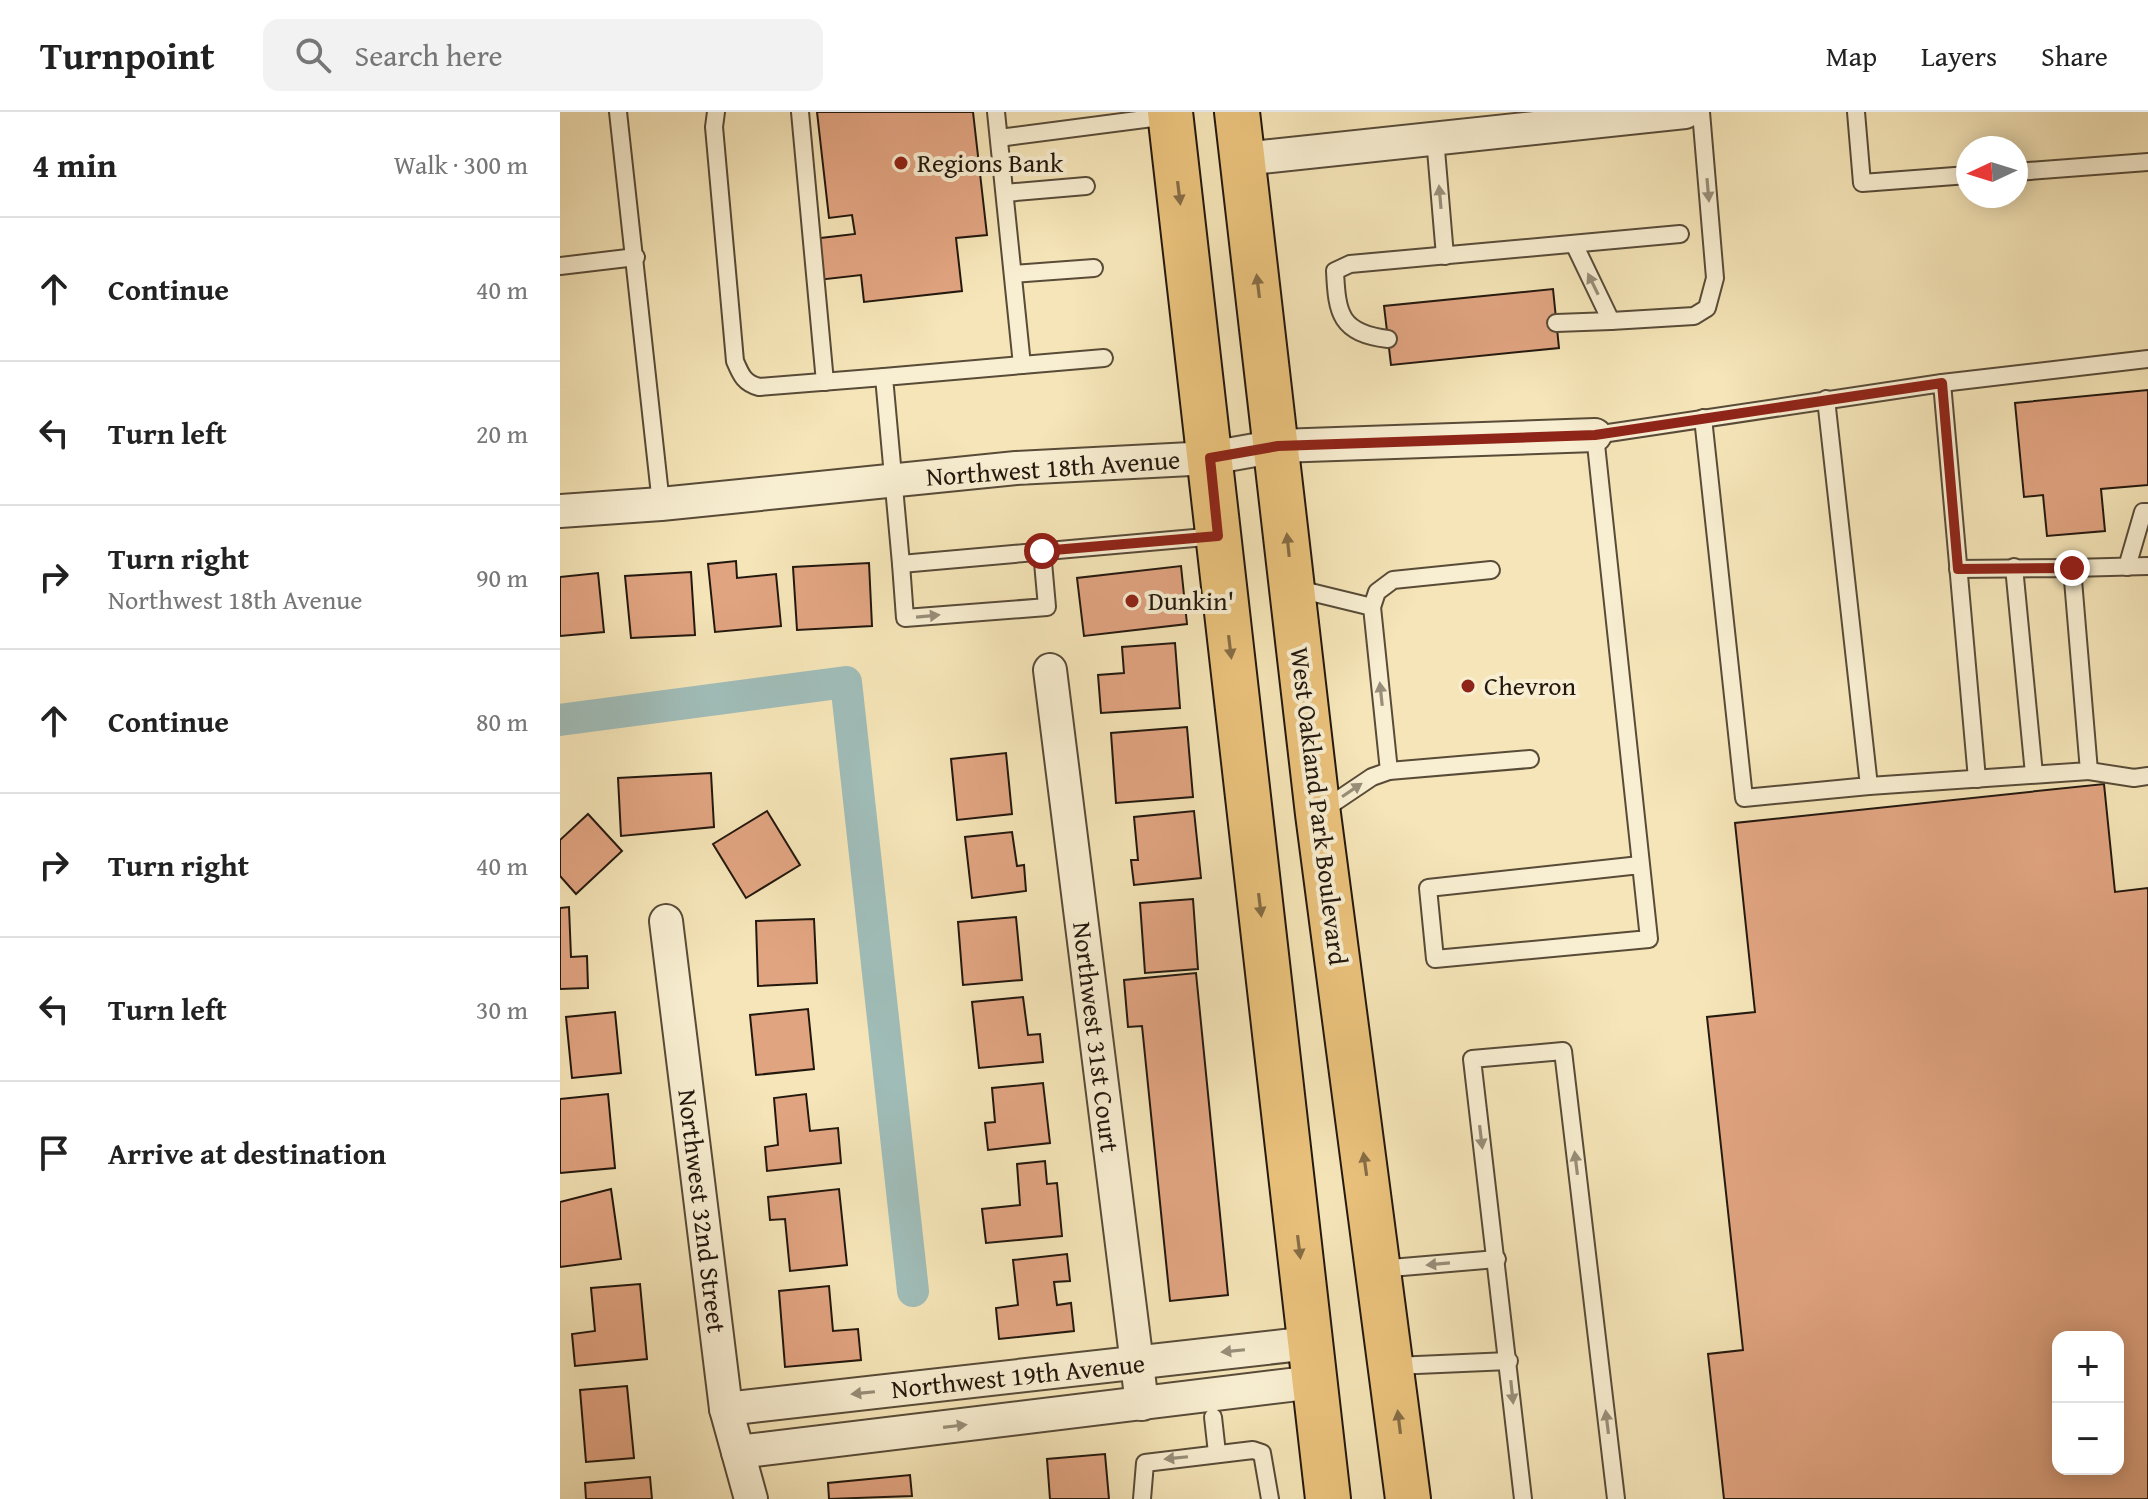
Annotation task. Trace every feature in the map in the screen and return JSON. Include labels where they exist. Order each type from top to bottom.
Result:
[{"type":"main road","name":"West Oakland Park Boulevard","points":[[1237,112],[1278,446],[1318,814],[1393,1366],[1408,1499]]},
{"type":"main road","points":[[1170,114],[1192,142],[1212,152],[1243,159]]},
{"type":"main road","points":[[1170,114],[1328,1499]]},
{"type":"street","points":[[1243,159],[1685,112]]},
{"type":"street","name":"Northwest 18th Avenue","points":[[560,511],[661,504],[894,479],[1210,458],[1278,446],[1595,435]]},
{"type":"street","name":"Northwest 31st Court","points":[[1050,670],[1142,1404]]},
{"type":"street","name":"Northwest 32nd Street","points":[[666,921],[726,1409],[751,1499]]},
{"type":"street","name":"Northwest 19th Avenue","points":[[726,1409],[1136,1362],[1313,1363]]},
{"type":"street","name":"Northwest 19th Avenue","points":[[738,1452],[1142,1404],[1313,1363]]},
{"type":"lane","points":[[618,112],[661,504]]},
{"type":"lane","points":[[716,112],[714,127],[735,361],[748,384],[759,387],[1104,358]]},
{"type":"lane","points":[[800,112],[825,382]]},
{"type":"lane","points":[[996,112],[1022,365]]},
{"type":"lane","points":[[1556,323],[1694,316],[1712,300],[1715,278],[1701,112]]},
{"type":"lane","points":[[1856,112],[1862,183],[1956,176]]},
{"type":"lane","points":[[999,138],[1170,114]]},
{"type":"lane","points":[[1435,138],[1445,256]]},
{"type":"lane","points":[[2028,171],[2148,162]]},
{"type":"lane","points":[[1005,193],[1086,186]]},
{"type":"lane","points":[[1388,339],[1363,336],[1344,321],[1337,310],[1335,271],[1350,264],[1575,246],[1680,234]]},
{"type":"lane","points":[[1575,246],[1611,321]]},
{"type":"lane","points":[[560,266],[636,257]]},
{"type":"lane","points":[[1013,274],[1094,268]]},
{"type":"lane","points":[[1640,865],[1428,888],[1435,959],[1649,939],[1595,435],[1942,383],[2148,359]]},
{"type":"lane","points":[[884,377],[905,618],[1047,607],[1042,551]]},
{"type":"lane","points":[[1942,383],[1977,779]]},
{"type":"lane","points":[[1826,399],[1869,786]]},
{"type":"lane","points":[[1703,418],[1744,798],[2089,771],[2134,778],[2148,776]]},
{"type":"lane","points":[[2127,567],[2143,512],[2148,512]]},
{"type":"lane","points":[[901,564],[1218,536]]},
{"type":"lane","points":[[1958,569],[2148,566]]},
{"type":"lane","points":[[2014,567],[2034,774]]},
{"type":"lane","points":[[2072,568],[2089,771]]},
{"type":"lane","points":[[1389,771],[1372,607],[1377,592],[1393,580],[1491,570]]},
{"type":"lane","points":[[1292,587],[1372,607]]},
{"type":"lane","points":[[1318,814],[1372,777],[1389,771],[1530,759]]},
{"type":"lane","points":[[1523,1499],[1472,1059],[1563,1051],[1616,1499]]},
{"type":"lane","points":[[1379,1269],[1497,1259]]},
{"type":"lane","points":[[1393,1366],[1509,1361]]},
{"type":"lane","points":[[1213,1417],[1217,1453]]},
{"type":"lane","points":[[1142,1499],[1145,1463],[1253,1450],[1262,1453],[1266,1460],[1270,1499]]},
{"type":"building","name":"Regions Bank","points":[[817,112],[973,112],[987,235],[956,238],[962,291],[864,302],[861,275],[809,281],[804,240],[855,234],[852,215],[829,218]]},
{"type":"building","points":[[1553,289],[1559,348],[1391,365],[1384,306]]},
{"type":"building","points":[[2148,390],[2148,485],[2101,489],[2105,531],[2047,536],[2043,495],[2024,497],[2015,403]]},
{"type":"building","points":[[736,561],[737,578],[776,574],[781,626],[715,632],[708,564]]},
{"type":"building","points":[[869,563],[872,626],[797,630],[793,567]]},
{"type":"building","name":"Dunkin'","points":[[1181,566],[1187,624],[1084,636],[1077,578]]},
{"type":"building","points":[[691,572],[695,635],[631,638],[625,576]]},
{"type":"building","points":[[598,573],[604,632],[560,636],[560,577]]},
{"type":"building","points":[[1175,643],[1180,708],[1101,713],[1098,675],[1124,673],[1122,647]]},
{"type":"building","points":[[1187,727],[1193,797],[1116,803],[1111,733]]},
{"type":"building","points":[[1006,753],[1012,814],[957,820],[951,759]]},
{"type":"building","points":[[711,773],[714,827],[621,836],[618,778]]},
{"type":"building","points":[[2104,784],[2115,892],[2148,888],[2148,1499],[1724,1499],[1708,1354],[1743,1350],[1707,1017],[1755,1012],[1735,823]]},
{"type":"building","points":[[767,811],[800,865],[746,898],[713,844]]},
{"type":"building","points":[[1194,811],[1201,878],[1134,885],[1131,860],[1138,860],[1134,817]]},
{"type":"building","points":[[588,814],[622,851],[576,894],[560,876],[560,840]]},
{"type":"building","points":[[1012,832],[1017,866],[1024,865],[1026,891],[972,898],[965,837]]},
{"type":"building","points":[[1193,899],[1198,969],[1145,973],[1140,903]]},
{"type":"building","points":[[569,907],[571,957],[587,956],[588,988],[560,989],[560,908]]},
{"type":"building","points":[[1016,917],[1022,980],[963,985],[958,922]]},
{"type":"building","points":[[814,919],[817,983],[758,986],[756,921]]},
{"type":"building","points":[[1196,973],[1228,1295],[1170,1301],[1142,1026],[1128,1027],[1124,980]]},
{"type":"building","points":[[1023,997],[1028,1035],[1040,1034],[1043,1062],[979,1068],[972,1002]]},
{"type":"building","points":[[808,1009],[814,1069],[756,1075],[750,1015]]},
{"type":"building","points":[[615,1012],[621,1073],[572,1078],[566,1017]]},
{"type":"building","points":[[1043,1083],[1050,1143],[988,1150],[985,1123],[995,1122],[992,1088]]},
{"type":"building","points":[[608,1094],[615,1168],[560,1173],[560,1099]]},
{"type":"building","points":[[806,1094],[810,1131],[838,1128],[841,1163],[767,1171],[765,1147],[778,1145],[774,1098]]},
{"type":"building","points":[[1045,1161],[1047,1184],[1057,1183],[1062,1236],[986,1243],[982,1209],[1020,1205],[1017,1164]]},
{"type":"building","points":[[611,1189],[621,1259],[560,1267],[560,1202]]},
{"type":"building","points":[[839,1189],[847,1265],[790,1271],[785,1219],[770,1220],[768,1197]]},
{"type":"building","points":[[1067,1254],[1070,1281],[1054,1282],[1057,1305],[1071,1303],[1074,1331],[999,1339],[996,1308],[1018,1305],[1013,1260]]},
{"type":"building","points":[[640,1284],[647,1359],[575,1366],[572,1334],[595,1331],[591,1288]]},
{"type":"building","points":[[829,1286],[833,1331],[858,1329],[861,1360],[785,1367],[779,1291]]},
{"type":"building","points":[[627,1386],[634,1458],[586,1462],[580,1390]]},
{"type":"building","points":[[1105,1454],[1109,1499],[1050,1499],[1047,1459]]},
{"type":"building","points":[[910,1475],[912,1496],[829,1499],[828,1483]]},
{"type":"building","points":[[650,1477],[652,1499],[586,1499],[585,1483]]},
{"type":"waterway","points":[[560,720],[846,682],[913,1291]]},
{"type":"place","name":"Regions Bank","points":[[901,163]]},
{"type":"place","name":"Dunkin'","points":[[1132,601]]},
{"type":"place","name":"Chevron","points":[[1468,686]]},
{"type":"route","points":[[1042,551],[1218,536],[1210,458],[1278,446],[1595,435],[1942,383],[1958,569],[2072,568]]}]
